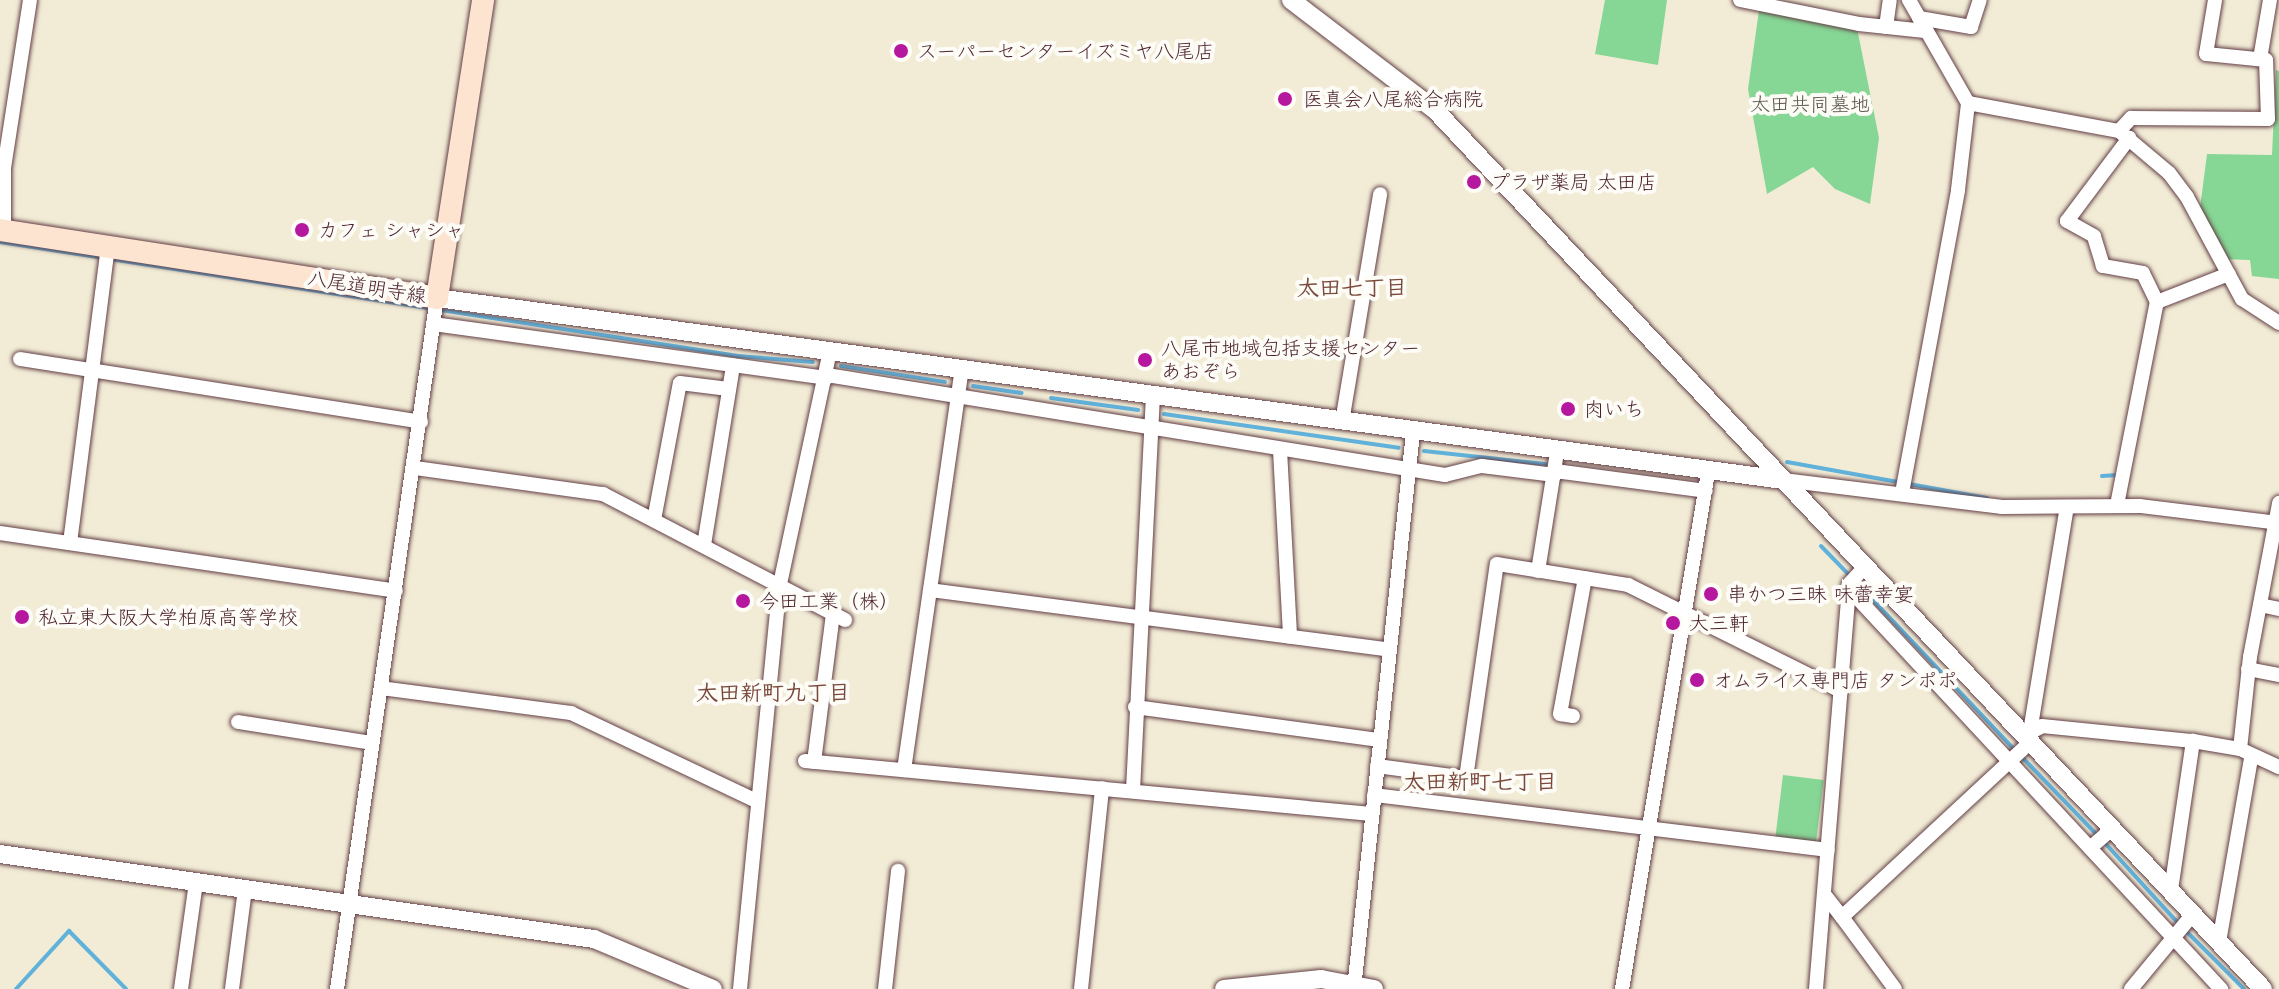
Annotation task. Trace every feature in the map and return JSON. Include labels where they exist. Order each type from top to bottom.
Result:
[{"type":"main road","name":"八尾道明寺線","points":[[2,231],[107,256],[437,298],[483,0]]},
{"type":"street","points":[[2,231],[4,168],[30,0]]},
{"type":"street","points":[[1291,0],[1436,111],[1783,480],[1855,578],[1946,670],[2027,740],[2054,775],[2114,838],[2171,890],[2188,918],[2219,942],[2259,988]]},
{"type":"street","points":[[1740,0],[1886,27],[1922,24],[1971,27],[1980,0]]},
{"type":"street","points":[[1886,27],[1890,0]]},
{"type":"street","points":[[1903,485],[1958,190],[1968,103],[1909,0]]},
{"type":"street","points":[[2117,505],[2157,302],[2143,273],[2103,266],[2094,236],[2067,221],[2124,135],[2131,118],[2268,119],[2266,60],[2206,54],[2215,0]]},
{"type":"street","points":[[2260,59],[2270,0]]},
{"type":"street","points":[[1968,103],[2124,135],[2169,173],[2253,310],[2279,323]]},
{"type":"street","points":[[1342,422],[1380,194]]},
{"type":"street","points":[[70,543],[107,256]]},
{"type":"street","points":[[2157,302],[2229,274]]},
{"type":"street","points":[[337,989],[415,468],[437,298],[1413,432],[1555,466]]},
{"type":"street","points":[[433,324],[826,377],[1445,475],[1482,466],[1555,466],[1707,482],[1783,480],[1903,485],[2002,507],[2117,505],[2277,523]]},
{"type":"street","points":[[740,989],[756,801],[780,584],[830,350]]},
{"type":"street","points":[[20,359],[421,422]]},
{"type":"street","points":[[704,545],[733,365]]},
{"type":"street","points":[[904,770],[962,369]]},
{"type":"street","points":[[654,520],[680,383],[729,389]]},
{"type":"street","points":[[1133,790],[1153,397]]},
{"type":"street","points":[[1354,986],[1413,432]]},
{"type":"street","points":[[1280,450],[1290,637]]},
{"type":"street","points":[[1538,571],[1555,466]]},
{"type":"street","points":[[415,468],[603,494],[839,616],[810,761],[1372,814]]},
{"type":"street","points":[[1622,989],[1707,482]]},
{"type":"street","points":[[2219,942],[2246,753],[2248,669],[2279,503]]},
{"type":"street","points":[[2027,740],[2067,507]]},
{"type":"street","points":[[0,533],[396,591]]},
{"type":"street","points":[[1377,766],[1466,778],[1497,564],[1628,585],[1841,691]]},
{"type":"street","points":[[1573,716],[1560,714],[1585,578]]},
{"type":"street","points":[[1855,578],[1946,670],[2010,762],[2221,989]]},
{"type":"street","points":[[1816,989],[1841,691],[1855,578]]},
{"type":"street","points":[[930,590],[1389,650]]},
{"type":"street","points":[[2260,605],[2279,609]]},
{"type":"street","points":[[2248,669],[2279,675]]},
{"type":"street","points":[[381,688],[571,713],[756,801]]},
{"type":"street","points":[[1135,707],[1380,740]]},
{"type":"street","points":[[238,722],[372,743]]},
{"type":"street","points":[[1842,917],[2010,762],[2042,726],[2193,741],[2246,753],[2279,767]]},
{"type":"street","points":[[2171,890],[2193,741]]},
{"type":"street","points":[[2037,791],[2054,775]]},
{"type":"street","points":[[1081,989],[1102,788]]},
{"type":"street","points":[[1374,795],[1648,831],[1828,850]]},
{"type":"street","points":[[2056,810],[2073,795]]},
{"type":"street","points":[[2074,831],[2092,815]]},
{"type":"street","points":[[2090,848],[2114,838]]},
{"type":"street","points":[[2102,860],[2114,838]]},
{"type":"street","points":[[0,854],[594,939],[713,989]]},
{"type":"street","points":[[885,989],[898,871]]},
{"type":"street","points":[[181,989],[196,882]]},
{"type":"street","points":[[232,989],[245,889]]},
{"type":"street","points":[[1824,894],[1895,989]]},
{"type":"street","points":[[2131,989],[2169,936],[2188,918]]},
{"type":"street","points":[[1225,989],[1321,979],[1374,989]]},
{"type":"green space","points":[[1605,0],[1667,0],[1658,65],[1595,54]]},
{"type":"green space","name":"太田共同墓地","points":[[1759,10],[1857,28],[1879,138],[1870,204],[1835,189],[1813,167],[1767,194],[1748,89]]},
{"type":"green space","points":[[2276,70],[2279,71],[2279,279],[2252,276],[2250,260],[2220,259],[2199,216],[2207,154],[2272,155]]},
{"type":"green space","points":[[1783,775],[1824,780],[1816,843],[1775,838]]},
{"type":"waterway","points":[[0,242],[738,356],[813,362]]},
{"type":"waterway","points":[[841,366],[945,382]]},
{"type":"waterway","points":[[973,386],[1022,393]]},
{"type":"waterway","points":[[1051,398],[1138,410]]},
{"type":"waterway","points":[[1164,414],[1399,448]]},
{"type":"waterway","points":[[1424,451],[1545,464]]},
{"type":"waterway","points":[[1787,462],[1987,498]]},
{"type":"waterway","points":[[2102,476],[2118,475]]},
{"type":"waterway","points":[[1821,546],[1850,576]]},
{"type":"waterway","points":[[1856,582],[2015,750]]},
{"type":"waterway","points":[[2021,756],[2098,836]]},
{"type":"waterway","points":[[2104,842],[2179,924]]},
{"type":"waterway","points":[[2185,930],[2244,989]]},
{"type":"waterway","points":[[16,989],[69,931],[126,989]]},
{"type":"place","name":"スーパーセンターイズミヤ八尾店","points":[[901,51]]},
{"type":"place","name":"医真会八尾総合病院","points":[[1285,99]]},
{"type":"place","name":"プラザ薬局 太田店","points":[[1474,182]]},
{"type":"place","name":"カフェ シャシャ","points":[[302,230]]},
{"type":"place","name":"八尾市地域包括支援センター あおぞら","points":[[1145,360]]},
{"type":"place","name":"肉いち","points":[[1568,409]]},
{"type":"place","name":"串かつ三昧 味蕾幸宴","points":[[1711,594]]},
{"type":"place","name":"今田工業（株）","points":[[743,601]]},
{"type":"place","name":"私立東大阪大学柏原高等学校","points":[[22,617]]},
{"type":"place","name":"大三軒","points":[[1673,623]]},
{"type":"place","name":"オムライス専門店 タンポポ","points":[[1697,680]]},
{"type":"district","name":"太田七丁目","points":[[1352,288]]},
{"type":"district","name":"太田新町九丁目","points":[[773,693]]},
{"type":"district","name":"太田新町七丁目","points":[[1480,782]]}]
